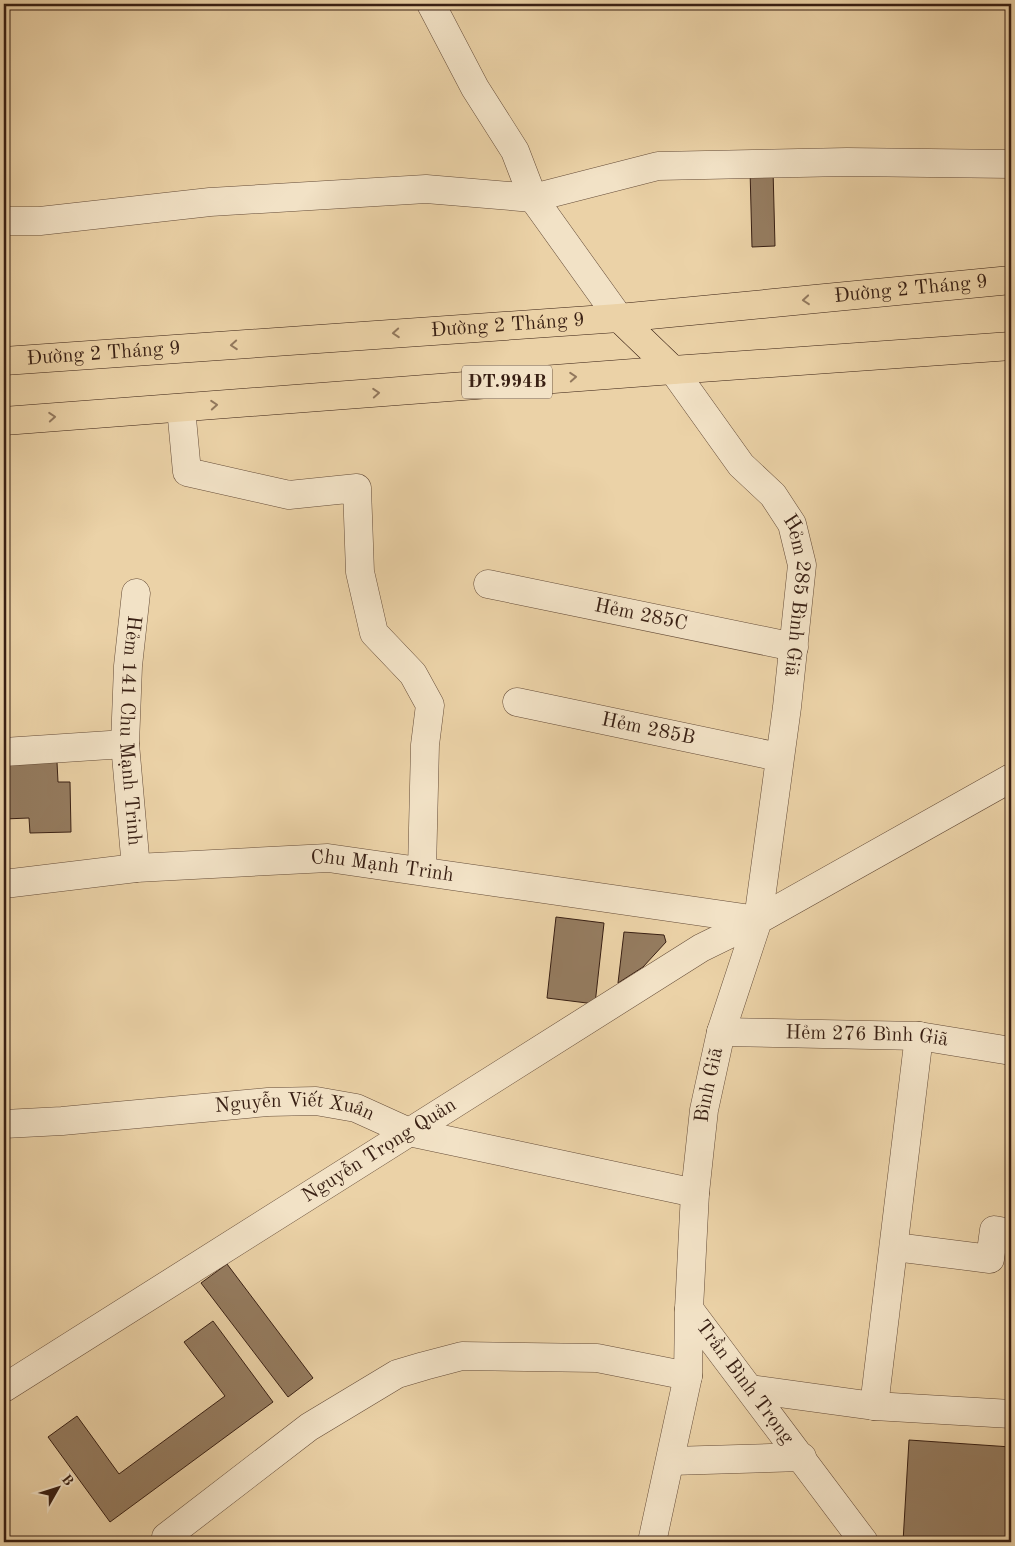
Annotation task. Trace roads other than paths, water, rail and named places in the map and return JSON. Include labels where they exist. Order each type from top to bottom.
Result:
[{"type":"main road","name":"Đường 2 Tháng 9","points":[[4,361],[619,318],[1011,280]]},
{"type":"main road","points":[[619,318],[673,370]]},
{"type":"main road","name":"ĐT.994B","points":[[4,421],[1011,346]]},
{"type":"street","points":[[431,4],[475,88],[515,151],[533,198],[619,318]]},
{"type":"street","points":[[4,221],[40,221],[210,202],[426,189],[533,198],[658,166],[847,162],[1011,164]]},
{"type":"street","name":"Hẻm 285 Bình Giã","points":[[673,370],[741,464],[773,495],[792,524],[802,565],[794,646],[758,920]]},
{"type":"street","points":[[181,408],[187,472],[288,495],[357,488],[360,572],[374,633],[413,674],[430,705],[425,745],[422,870]]},
{"type":"street","name":"Hẻm 285C","points":[[488,584],[794,646]]},
{"type":"street","name":"Hẻm 141 Chu Mạnh Trinh","points":[[136,593],[128,666],[125,744],[136,868]]},
{"type":"street","name":"Hẻm 285B","points":[[517,702],[779,757]]},
{"type":"street","points":[[4,752],[125,744]]},
{"type":"street","points":[[758,920],[1011,778]]},
{"type":"street","name":"Chu Mạnh Trinh","points":[[4,884],[136,868],[328,858],[422,870],[758,920]]},
{"type":"street","name":"Bình Giã","points":[[652,1542],[688,1376],[689,1309],[695,1194],[704,1110],[721,1032],[758,920]]},
{"type":"street","name":"Nguyễn Trọng Quản","points":[[4,1388],[701,948],[758,920]]},
{"type":"street","name":"Hẻm 276 Bình Giã","points":[[721,1032],[919,1036],[1011,1051]]},
{"type":"street","points":[[874,1406],[895,1247],[919,1036]]},
{"type":"street","name":"Nguyễn Viết Xuân","points":[[4,1124],[62,1121],[268,1102],[316,1101],[356,1108],[409,1132],[695,1194]]},
{"type":"street","points":[[895,1247],[990,1259],[994,1230],[1011,1233]]},
{"type":"street","name":"Trần Bình Trọng","points":[[689,1309],[864,1542]]},
{"type":"street","points":[[166,1536],[309,1427],[397,1374],[462,1356],[597,1358],[688,1376]]},
{"type":"street","points":[[750,1389],[874,1406],[1011,1414]]},
{"type":"street","name":"Trần Bình Trọng","points":[[671,1461],[802,1457]]}]
